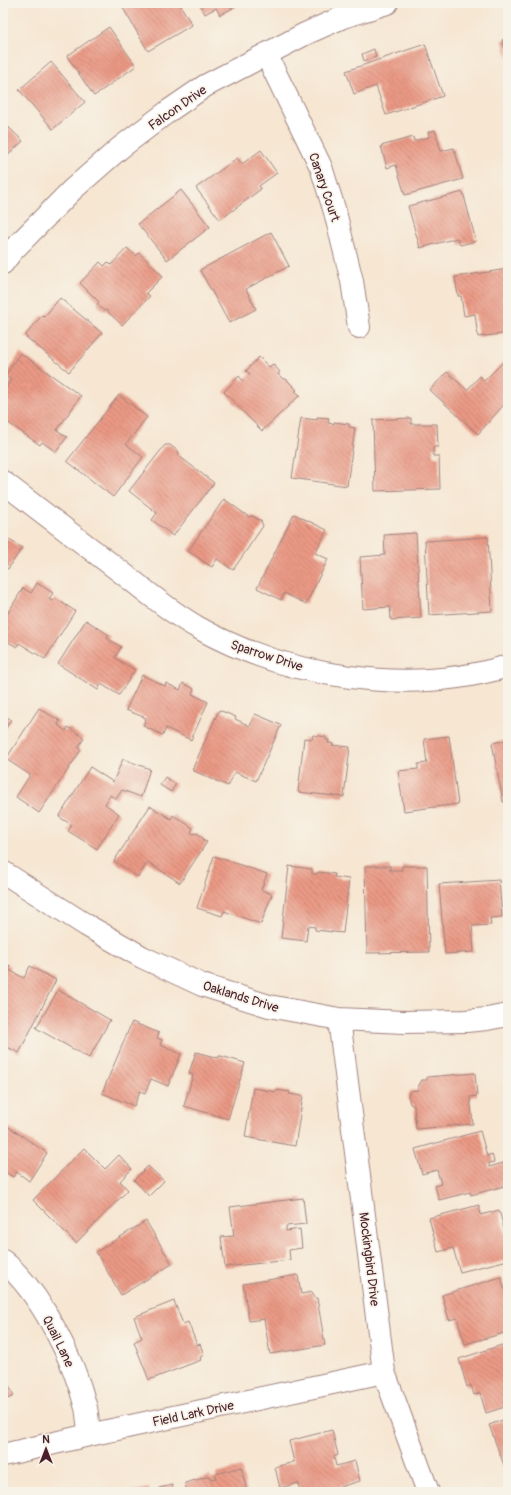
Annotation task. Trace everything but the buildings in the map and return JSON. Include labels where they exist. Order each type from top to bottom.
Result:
[{"type":"street","name":"Falcon Drive","points":[[3,262],[72,190],[120,148],[170,110],[200,90],[305,34],[343,17],[387,3]]},
{"type":"street","name":"Canary Court","points":[[266,54],[321,167],[336,212],[352,281],[358,328]]},
{"type":"street","name":"Sparrow Drive","points":[[3,482],[196,627],[238,648],[281,662],[325,673],[370,679],[414,681],[459,677],[508,666]]},
{"type":"street","name":"Oaklands Drive","points":[[3,872],[86,925],[142,957],[202,985],[269,1006],[339,1019],[404,1022],[466,1021],[508,1015]]},
{"type":"street","name":"Mockingbird Drive","points":[[339,1019],[384,1372],[428,1492]]},
{"type":"street","name":"Quail Lane","points":[[3,1261],[25,1285],[46,1314],[56,1332],[73,1370],[86,1408],[89,1435]]},
{"type":"street","name":"Field Lark Drive","points":[[3,1455],[89,1435],[384,1372]]}]
